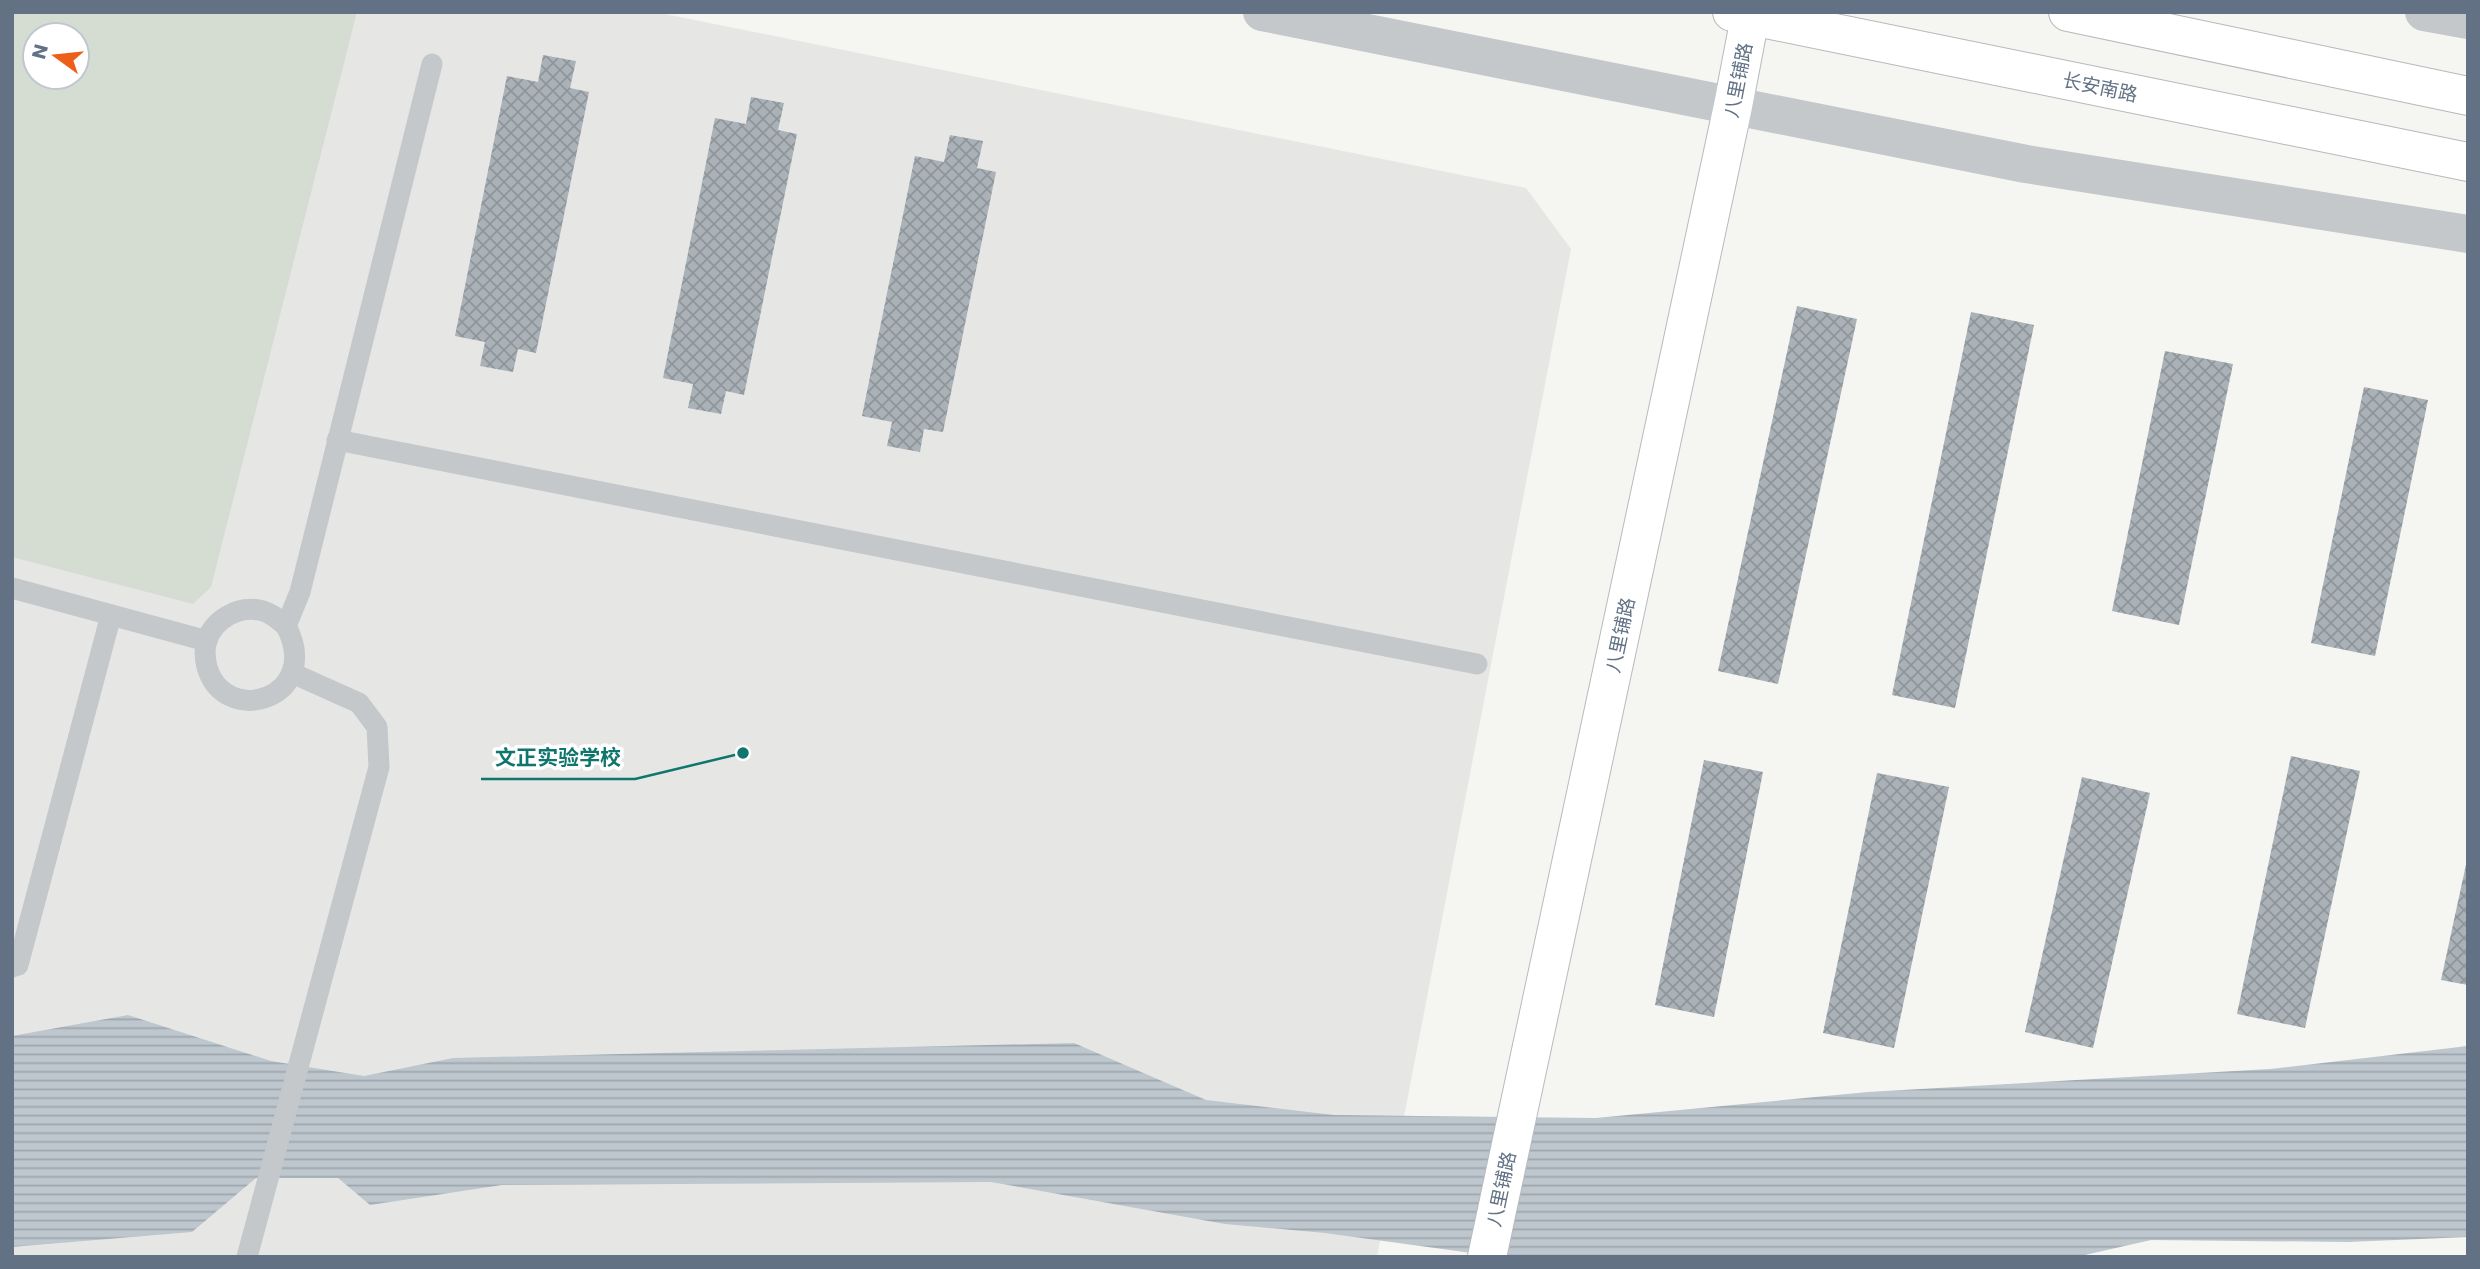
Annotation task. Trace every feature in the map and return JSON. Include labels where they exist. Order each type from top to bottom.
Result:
[{"type":"street","points":[[1262,12],[2026,164],[2468,234]]},
{"type":"street","points":[[2068,12],[2468,96]]},
{"type":"street","points":[[2424,12],[2468,20]]},
{"type":"street","name":"八里铺路","points":[[1487,1257],[1734,106],[1744,13]]},
{"type":"street","name":"长安南路","points":[[1744,13],[2468,162]]},
{"type":"lane","points":[[286,626],[300,592],[432,64]]},
{"type":"lane","points":[[337,440],[1477,664]]},
{"type":"lane","points":[[12,588],[207,641]]},
{"type":"lane","points":[[243,610],[258,610],[274,615],[286,626],[295,649],[292,673],[283,687],[269,697],[252,701],[235,698],[220,688],[210,675],[205,658],[207,641],[215,626],[228,616],[243,610]]},
{"type":"lane","points":[[12,967],[18,965],[111,615]]},
{"type":"lane","points":[[247,1257],[379,767],[377,727],[359,703],[292,673]]},
{"type":"shaded area","points":[[12,12],[655,12],[1526,188],[1571,249],[1377,1257],[12,1257]]},
{"type":"shaded area","points":[[12,12],[357,12],[211,587],[193,604],[12,557]]},
{"type":"shaded area","points":[[128,1015],[271,1061],[364,1076],[453,1058],[1074,1043],[1206,1100],[1334,1115],[1596,1118],[1868,1092],[2270,1069],[2468,1046],[2468,1237],[2348,1242],[2151,1240],[2076,1257],[1501,1257],[1325,1233],[1225,1224],[991,1182],[502,1185],[370,1205],[338,1178],[256,1178],[192,1232],[12,1247],[12,1036]]},
{"type":"building","points":[[543,55],[576,61],[570,88],[589,92],[536,353],[518,349],[513,372],[480,366],[485,342],[455,336],[507,76],[538,82]]},
{"type":"building","points":[[751,97],[784,103],[778,130],[797,134],[744,395],[726,391],[721,414],[688,408],[693,384],[663,378],[715,118],[746,124]]},
{"type":"building","points":[[950,135],[983,141],[977,168],[996,172],[943,432],[924,429],[920,452],[887,446],[892,422],[862,416],[915,156],[944,162]]},
{"type":"building","points":[[1797,306],[1857,319],[1778,684],[1718,671]]},
{"type":"building","points":[[1971,312],[2034,325],[1955,708],[1892,695]]},
{"type":"building","points":[[2165,351],[2233,364],[2179,625],[2112,611]]},
{"type":"building","points":[[2364,387],[2428,400],[2375,656],[2311,643]]},
{"type":"building","points":[[2291,756],[2360,771],[2305,1028],[2237,1014]]},
{"type":"building","points":[[1704,760],[1763,772],[1714,1017],[1655,1005]]},
{"type":"building","points":[[1877,773],[1949,787],[1894,1048],[1823,1033]]},
{"type":"building","points":[[2082,777],[2150,793],[2093,1048],[2025,1032]]},
{"type":"building","points":[[2468,860],[2468,985],[2441,980]]},
{"type":"place","name":"文正实验学校","points":[[743,753]]}]
